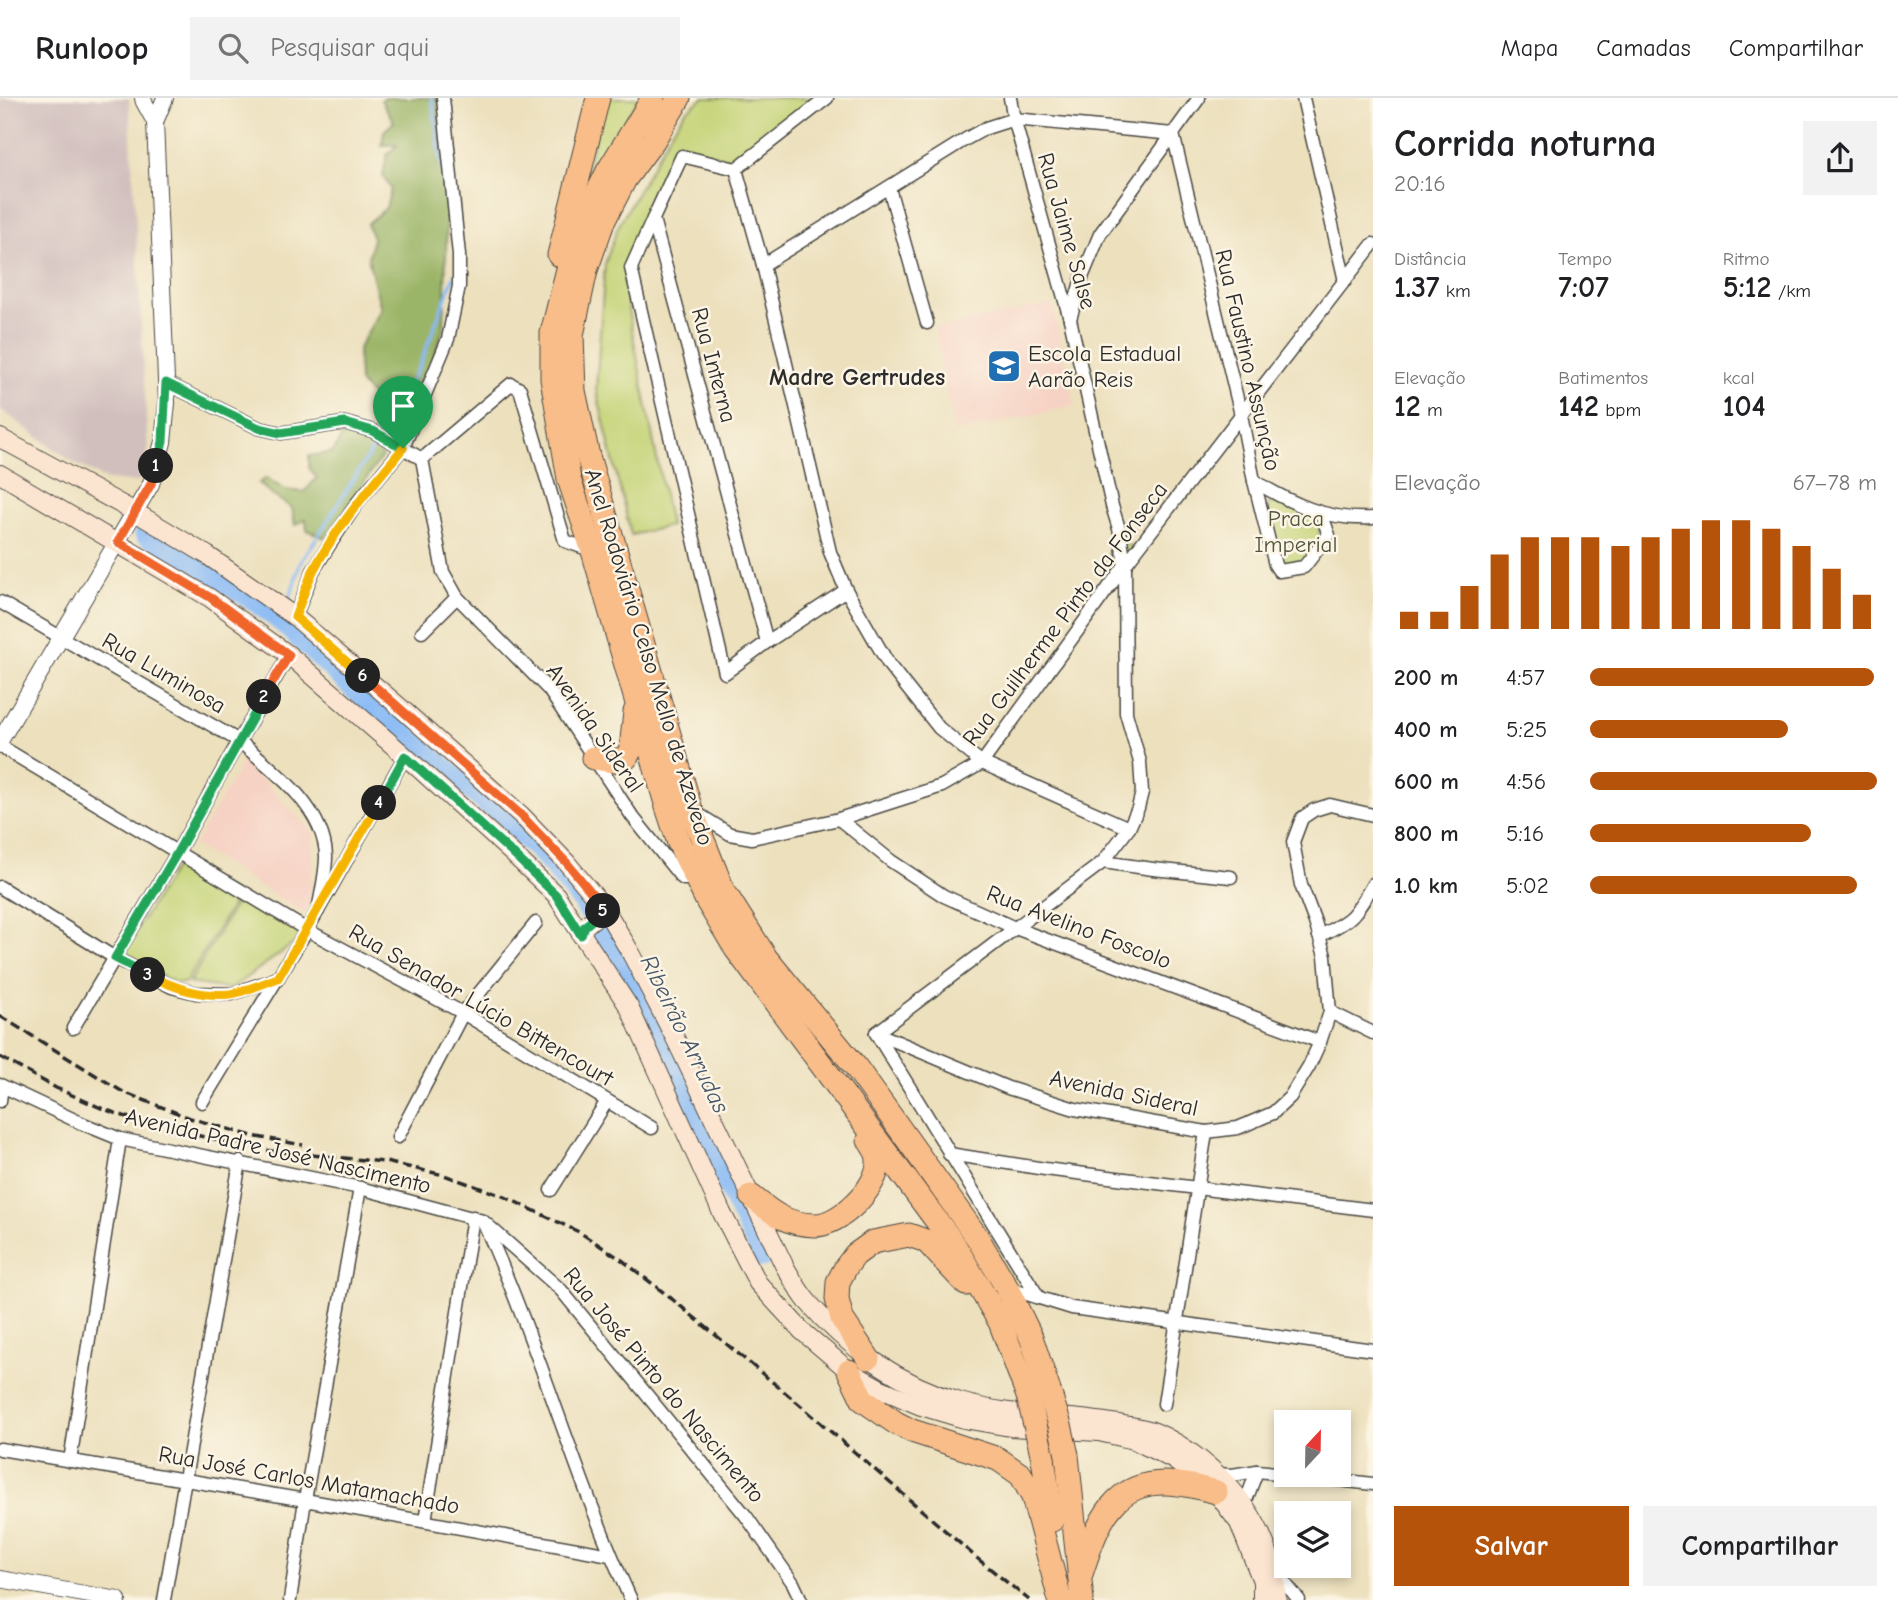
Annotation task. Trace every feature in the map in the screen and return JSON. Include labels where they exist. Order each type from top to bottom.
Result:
[{"type":"highway","points":[[552,332],[558,258],[598,98]]},
{"type":"highway","name":"Anel Rodoviário Celso Mello de Azevedo","points":[[653,98],[608,170],[586,216],[569,265],[552,332],[552,379],[569,479],[593,551],[679,843],[706,901],[736,949],[953,1243],[1039,1394],[1060,1425],[1068,1455],[1083,1600]]},
{"type":"highway","name":"Anel Rodoviário Celso Mello de Azevedo","points":[[679,98],[653,141],[625,179],[603,222],[586,270],[572,335],[574,391],[588,456],[691,810],[723,890],[766,958],[855,1066],[978,1237],[1031,1337],[1061,1600]]},
{"type":"highway","points":[[653,141],[689,98]]},
{"type":"highway","points":[[593,758],[613,761],[626,758],[631,749],[636,702]]},
{"type":"highway","points":[[751,1196],[781,1219],[818,1225],[839,1216],[865,1194],[872,1183],[878,1161],[877,1154],[848,1100]]},
{"type":"highway","points":[[1000,1322],[926,1241],[909,1235],[873,1242],[855,1255],[838,1282],[837,1299],[859,1364],[863,1400],[912,1431],[998,1459],[1021,1475],[1033,1497],[1061,1600]]},
{"type":"highway","points":[[1081,1574],[1099,1523],[1109,1507],[1127,1491],[1149,1483],[1216,1483]]},
{"type":"main road","points":[[0,438],[207,555],[295,617],[522,816],[567,863],[632,955],[668,1024],[783,1265],[805,1298],[859,1364],[891,1393],[921,1406],[964,1419],[1010,1427],[1099,1432],[1134,1440],[1232,1490],[1261,1535],[1274,1568]]},
{"type":"main road","points":[[0,474],[211,598],[289,655],[405,756],[556,895],[583,930],[629,1007],[722,1213],[758,1283],[802,1331],[859,1364]]},
{"type":"main road","points":[[583,930],[602,912]]},
{"type":"main road","points":[[1216,1483],[1239,1523],[1262,1581],[1262,1600]]},
{"type":"main road","points":[[1275,1578],[1277,1600]]},
{"type":"street","points":[[143,98],[155,121]]},
{"type":"street","points":[[0,743],[151,484],[163,442],[166,383],[155,121],[165,98]]},
{"type":"street","points":[[295,617],[313,571],[330,544],[358,502],[403,448],[448,339],[459,286],[459,255],[443,98]]},
{"type":"street","points":[[736,169],[827,98]]},
{"type":"street","name":"Rua Jaime Salse","points":[[876,1033],[1103,862],[1129,828],[1142,792],[1140,762],[1126,713],[1125,565],[1120,532],[1070,320],[1010,98]]},
{"type":"street","points":[[1070,320],[1083,275],[1100,234],[1199,98]]},
{"type":"street","points":[[1303,98],[1345,281]]},
{"type":"street","points":[[763,265],[986,128],[1014,119],[1173,134]]},
{"type":"street","name":"Rua Faustino Assunção","points":[[1173,134],[1241,415],[1254,481],[1275,565],[1279,571],[1304,567],[1329,535],[1321,513]]},
{"type":"street","points":[[736,169],[682,156],[631,268],[725,673],[846,590]]},
{"type":"street","points":[[736,169],[763,265],[830,552],[846,590],[889,665],[939,728],[982,763],[1129,828]]},
{"type":"street","points":[[889,188],[927,323]]},
{"type":"street","name":"Rua Interna","points":[[653,219],[767,642]]},
{"type":"street","name":"Rua Guilherme Pinto da Fonseca","points":[[691,810],[730,834],[752,838],[839,819],[942,786],[982,763],[1125,565],[1373,244]]},
{"type":"street","points":[[166,383],[259,428],[281,433],[345,423],[373,431],[422,459],[511,384],[520,389],[565,541],[593,551]]},
{"type":"street","name":"Avenida Sideral","points":[[422,459],[443,572],[457,597],[548,690],[632,816],[681,877],[696,879]]},
{"type":"street","points":[[1254,481],[1286,500],[1321,513],[1360,519],[1373,518]]},
{"type":"street","points":[[422,632],[457,597]]},
{"type":"street","name":"Rua Luminosa","points":[[0,602],[239,741],[273,769],[310,809],[323,832],[326,858],[318,911]]},
{"type":"street","points":[[73,1028],[177,853],[289,655]]},
{"type":"street","name":"Rua Senador Lúcio Bittencourt","points":[[0,743],[307,930],[463,1013],[652,1128]]},
{"type":"street","points":[[202,1102],[307,930],[405,756]]},
{"type":"street","name":"Avenida Sideral","points":[[876,1033],[1008,1088],[1074,1108],[1206,1132],[1238,1128],[1273,1113],[1290,1097],[1309,1066],[1330,1012],[1325,956],[1301,885],[1293,842],[1302,818],[1314,810],[1330,806],[1373,815]]},
{"type":"street","name":"Rua Avelino Foscolo","points":[[839,819],[891,861],[944,896],[1015,928],[1320,1042]]},
{"type":"street","points":[[1103,862],[1231,877]]},
{"type":"street","points":[[1319,936],[1339,927],[1357,913],[1373,884]]},
{"type":"street","points":[[0,887],[115,958],[172,987],[196,993],[232,994],[278,978]]},
{"type":"street","points":[[398,1136],[463,1013],[536,923]]},
{"type":"street","points":[[1330,1012],[1373,1033]]},
{"type":"street","points":[[876,1033],[1039,1298]]},
{"type":"street","points":[[0,1101],[1,1085]]},
{"type":"street","name":"Avenida Padre José Nascimento","points":[[1,1085],[81,1124],[120,1139],[360,1188],[478,1219]]},
{"type":"street","points":[[551,1190],[607,1101]]},
{"type":"street","points":[[1164,1404],[1206,1132]]},
{"type":"street","points":[[70,1461],[120,1139]]},
{"type":"street","points":[[949,1154],[1045,1169],[1373,1210]]},
{"type":"street","points":[[164,1600],[240,1162]]},
{"type":"street","points":[[290,1600],[360,1188]]},
{"type":"street","points":[[425,1521],[478,1219]]},
{"type":"street","points":[[478,1219],[509,1279],[610,1555],[631,1600]]},
{"type":"street","name":"Rua José Pinto do Nascimento","points":[[478,1219],[561,1290],[746,1516],[793,1583],[801,1600]]},
{"type":"street","points":[[1007,1288],[1072,1308],[1373,1350]]},
{"type":"street","name":"Rua José Carlos Matamachado","points":[[0,1449],[610,1555]]},
{"type":"street","points":[[1244,1506],[1257,1471]]},
{"type":"street","points":[[1216,1483],[1232,1475],[1257,1471],[1274,1473]]},
{"type":"street","points":[[1351,1481],[1373,1484]]},
{"type":"street","points":[[1281,1578],[1299,1600]]},
{"type":"street","points":[[0,1579],[118,1600]]},
{"type":"shaded area","points":[[0,98],[129,98],[148,451],[139,482],[107,480],[74,463],[0,409]]},
{"type":"shaded area","name":"Escola Estadual Aarão Reis","points":[[1052,304],[1075,405],[954,433],[935,328]]},
{"type":"shaded area","points":[[244,760],[314,834],[310,903],[305,914],[194,845]]},
{"type":"green space","points":[[438,98],[447,214],[444,327],[419,400],[393,438],[371,424],[377,401],[359,382],[358,349],[381,309],[368,258],[373,238],[367,224],[386,208],[391,189],[383,176],[387,155],[397,145],[382,145],[384,131],[394,122],[381,100]]},
{"type":"green space","points":[[605,98],[639,98],[590,178],[585,177]]},
{"type":"green space","points":[[703,98],[817,98],[736,161],[686,148],[675,156],[637,236],[626,271],[628,310],[670,526],[631,535],[596,389],[605,264],[618,227],[671,132],[685,112]]},
{"type":"green space","points":[[357,432],[371,436],[383,455],[325,538],[307,530],[306,519],[295,525],[292,508],[259,483],[266,478],[286,490],[304,492],[317,478],[309,468],[309,456],[333,452],[342,436]]},
{"type":"green space","name":"Praca Imperial","points":[[1284,499],[1316,514],[1320,531],[1316,548],[1299,566],[1277,567],[1268,504]]},
{"type":"green space","points":[[1114,541],[1141,549],[1125,586],[1111,585],[1101,567]]},
{"type":"green space","points":[[179,861],[238,895],[185,983],[176,983],[120,956]]},
{"type":"green space","points":[[240,896],[301,930],[296,942],[230,989],[189,983]]},
{"type":"waterway","points":[[432,98],[449,214]]},
{"type":"waterway","points":[[384,431],[419,367],[454,276]]},
{"type":"waterway","points":[[289,601],[300,564],[378,441]]},
{"type":"waterway","name":"Ribeirão Arrudas","points":[[145,534],[253,600],[284,624],[362,697],[541,853],[581,900],[642,997],[715,1161],[762,1257]]},
{"type":"railway","points":[[0,1016],[123,1092],[190,1118],[252,1136],[303,1145]]},
{"type":"railway","points":[[0,1057],[56,1088],[152,1126],[271,1151],[385,1162],[444,1175],[503,1196],[579,1232],[622,1260],[672,1299],[1029,1600]]},
{"type":"place","name":"Escola Estadual Aarão Reis","points":[[1004,366]]},
{"type":"district","name":"Madre Gertrudes","points":[[857,377]]},
{"type":"route","points":[[166,383],[259,428],[281,433],[345,423],[373,431],[403,448],[358,502],[330,544],[313,571],[295,617],[522,816],[567,863],[605,909],[585,926],[581,935],[556,895],[405,756],[278,978],[232,994],[196,993],[172,987],[115,958],[289,655],[211,598],[118,542],[151,484],[163,442],[166,383]]}]
